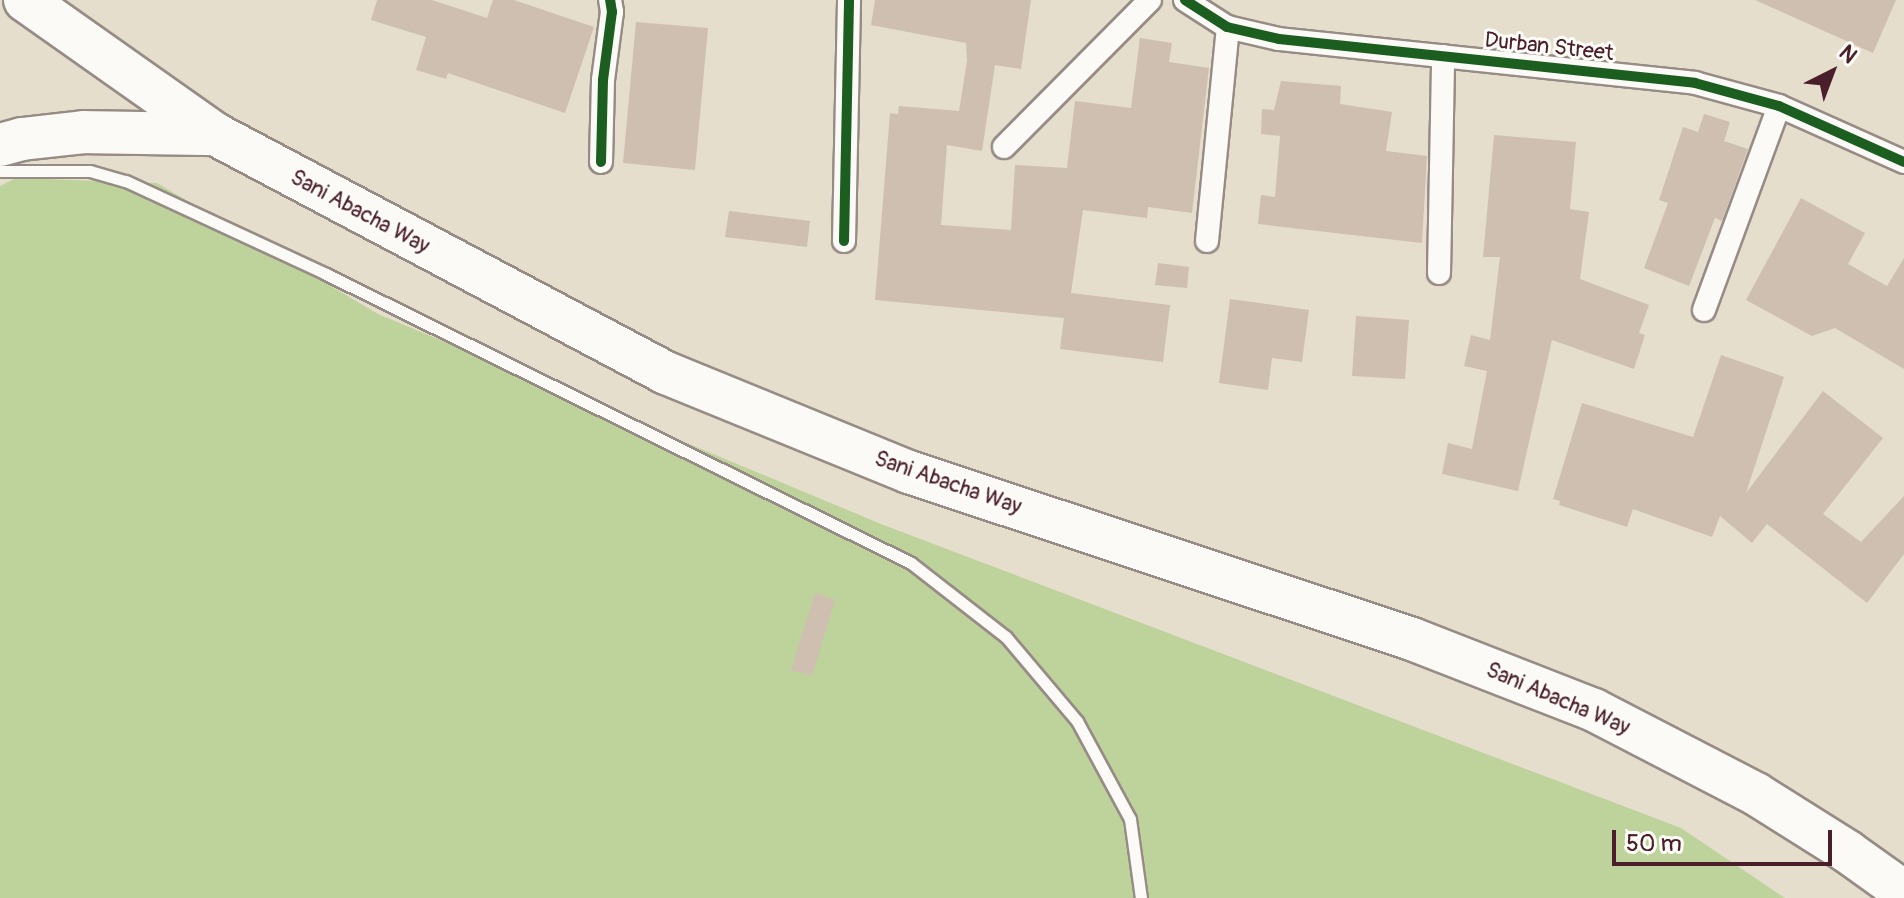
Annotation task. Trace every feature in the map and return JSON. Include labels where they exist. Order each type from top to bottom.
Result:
[{"type":"highway","name":"Sani Abacha Way","points":[[25,0],[215,134],[666,373],[909,472],[1412,639],[1594,710],[1756,794],[1848,852],[1904,892]]},
{"type":"highway","points":[[0,145],[22,139],[84,132],[215,134]]},
{"type":"street","points":[[601,162],[603,80],[612,12],[610,0]]},
{"type":"street","points":[[844,241],[849,0]]},
{"type":"street","points":[[1004,147],[1150,0]]},
{"type":"street","name":"Durban Street","points":[[1185,0],[1228,27],[1279,39],[1695,83],[1779,106],[1904,162]]},
{"type":"street","points":[[1207,241],[1228,27]]},
{"type":"street","points":[[1439,273],[1443,56]]},
{"type":"street","points":[[1704,310],[1779,106]]},
{"type":"lane","points":[[0,171],[90,171],[126,181],[326,274],[911,563],[1006,637],[1077,721],[1130,819],[1141,898]]},
{"type":"green space","points":[[16,178],[157,183],[378,314],[881,524],[1681,828],[1785,898],[0,898],[0,186]]},
{"type":"building","points":[[377,0],[432,0],[487,18],[493,0],[514,0],[594,27],[565,113],[448,73],[446,79],[416,70],[426,37],[371,20]]},
{"type":"building","points":[[875,0],[1031,0],[1021,69],[995,65],[982,151],[947,145],[941,225],[1011,230],[1015,165],[1067,168],[1075,101],[1131,108],[1140,38],[1172,43],[1169,62],[1209,68],[1192,213],[1148,207],[1147,218],[1083,210],[1071,293],[1170,305],[1163,362],[1060,349],[1064,318],[875,300],[890,113],[898,114],[899,106],[959,111],[967,61],[966,43],[871,25]]},
{"type":"building","points":[[1755,0],[1896,0],[1873,53]]},
{"type":"building","points":[[636,22],[708,28],[695,170],[623,163]]},
{"type":"building","points":[[1281,81],[1341,86],[1340,104],[1392,112],[1386,151],[1427,156],[1422,243],[1258,224],[1261,195],[1275,197],[1280,136],[1261,134],[1262,109],[1274,110]]},
{"type":"building","points":[[1704,114],[1730,122],[1724,141],[1748,149],[1722,221],[1715,218],[1689,286],[1644,268],[1668,203],[1659,200],[1683,127],[1698,132]]},
{"type":"building","points":[[1494,135],[1576,142],[1570,209],[1589,212],[1580,279],[1649,305],[1639,333],[1645,335],[1634,369],[1552,340],[1518,491],[1442,474],[1448,443],[1472,449],[1487,371],[1464,366],[1471,335],[1490,340],[1500,257],[1483,257]]},
{"type":"building","points":[[1801,198],[1865,233],[1848,264],[1887,286],[1904,258],[1904,369],[1835,328],[1812,336],[1746,300]]},
{"type":"building","points":[[729,211],[810,221],[807,247],[725,237]]},
{"type":"building","points":[[1158,263],[1189,267],[1187,288],[1155,285]]},
{"type":"building","points":[[1230,299],[1309,310],[1302,362],[1272,358],[1268,390],[1219,383]]},
{"type":"building","points":[[1356,316],[1409,320],[1405,379],[1352,376]]},
{"type":"building","points":[[1721,355],[1784,377],[1746,493],[1823,391],[1883,438],[1823,514],[1861,542],[1904,496],[1904,554],[1867,603],[1767,524],[1752,543],[1720,516],[1712,537],[1633,509],[1627,527],[1559,505],[1560,501],[1553,499],[1582,403],[1693,437]]},
{"type":"building","points":[[815,593],[835,600],[812,676],[791,670]]},
{"type":"cycle path","points":[[601,162],[603,80],[612,12],[610,0]]},
{"type":"cycle path","points":[[844,241],[849,0]]},
{"type":"cycle path","points":[[1185,0],[1227,27],[1279,39],[1695,83],[1779,106],[1904,162]]}]
